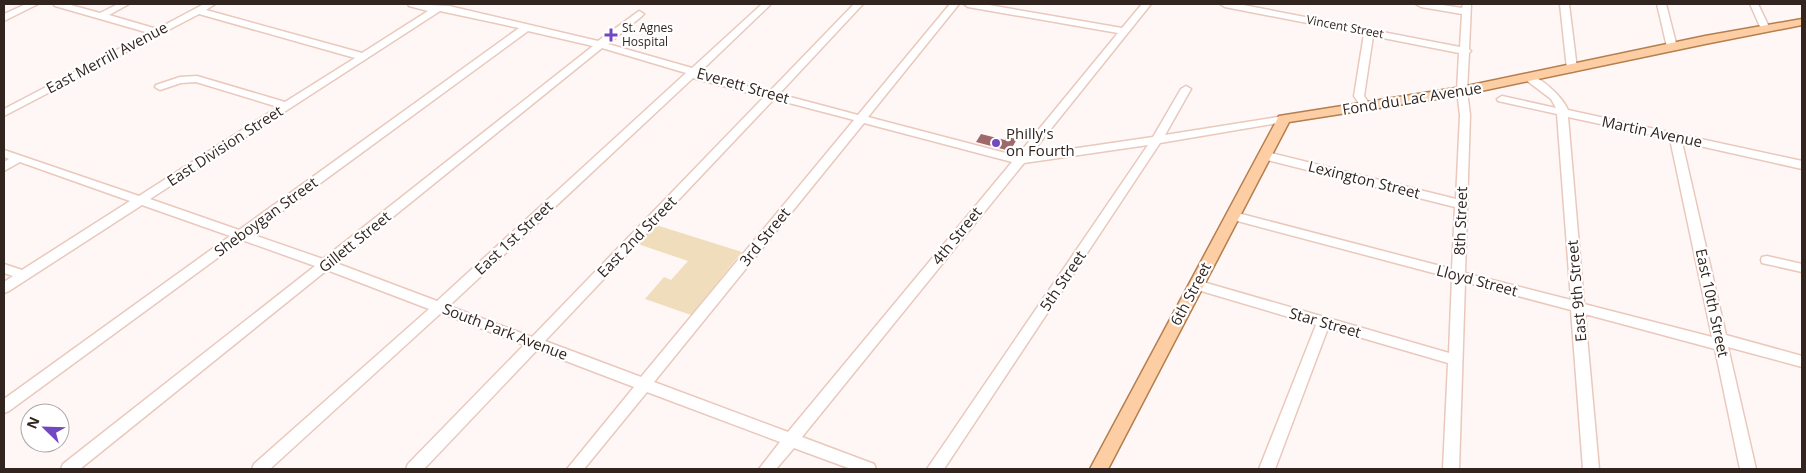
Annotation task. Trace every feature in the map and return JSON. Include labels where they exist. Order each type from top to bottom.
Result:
[{"type":"main road","name":"Fond du Lac Avenue","points":[[1284,119],[1462,91],[1802,22]]},
{"type":"main road","name":"6th Street","points":[[1099,469],[1284,119]]},
{"type":"street","points":[[4,18],[33,4]]},
{"type":"street","points":[[58,4],[158,32]]},
{"type":"street","points":[[100,16],[125,4]]},
{"type":"street","name":"East Merrill Avenue","points":[[4,113],[211,4]]},
{"type":"street","name":"Everett Street","points":[[412,4],[442,6],[601,45],[687,69],[697,76],[1018,160]]},
{"type":"street","name":"East 1st Street","points":[[260,469],[439,307],[767,4]]},
{"type":"street","name":"East 2nd Street","points":[[414,469],[536,344],[859,4]]},
{"type":"street","name":"3rd Street","points":[[575,469],[955,4]]},
{"type":"street","points":[[968,4],[1124,31]]},
{"type":"street","name":"4th Street","points":[[767,469],[1147,4]]},
{"type":"street","name":"Vincent Street","points":[[1224,4],[1248,6],[1466,51]]},
{"type":"street","points":[[1421,4],[1467,8]]},
{"type":"street","points":[[1564,4],[1572,69]]},
{"type":"street","points":[[1661,4],[1672,47]]},
{"type":"street","points":[[1754,4],[1765,29]]},
{"type":"street","name":"East Division Street","points":[[4,288],[442,6]]},
{"type":"street","name":"8th Street","points":[[1450,469],[1465,115],[1462,91],[1466,51],[1467,8]]},
{"type":"street","points":[[197,11],[364,56]]},
{"type":"street","name":"Gillett Street","points":[[70,469],[639,14]]},
{"type":"street","name":"Sheboygan Street","points":[[4,407],[527,27]]},
{"type":"street","points":[[1366,106],[1359,96],[1369,32]]},
{"type":"street","points":[[160,87],[180,80],[197,79],[286,106]]},
{"type":"street","points":[[1526,79],[1562,113]]},
{"type":"street","name":"5th Street","points":[[935,469],[1158,138],[1186,90]]},
{"type":"street","name":"Martin Avenue","points":[[1502,100],[1802,165]]},
{"type":"street","name":"East 9th Street","points":[[1562,113],[1591,469]]},
{"type":"street","name":"Fond du Lac Avenue","points":[[1018,160],[1158,138],[1218,131],[1284,119]]},
{"type":"street","name":"East 10th Street","points":[[1675,137],[1748,469]]},
{"type":"street","points":[[1035,140],[1036,144],[1044,149],[1063,153]]},
{"type":"street","name":"South Park Avenue","points":[[4,153],[327,265],[868,469]]},
{"type":"street","name":"Lexington Street","points":[[1266,156],[1461,204]]},
{"type":"street","points":[[4,167],[19,158]]},
{"type":"street","name":"Lloyd Street","points":[[1234,216],[1578,307],[1802,361]]},
{"type":"street","points":[[1767,260],[1802,268]]},
{"type":"street","points":[[4,268],[23,275]]},
{"type":"street","name":"Star Street","points":[[1196,285],[1455,360]]},
{"type":"street","points":[[1267,469],[1324,322]]},
{"type":"shaded area","points":[[656,225],[742,252],[691,315],[645,299],[664,277],[671,280],[688,261],[638,244]]},
{"type":"building","name":"Philly's on Fourth","points":[[981,134],[1005,140],[1006,137],[1017,139],[1010,151],[976,142]]},
{"type":"place","name":"St. Agnes Hospital","points":[[611,35]]},
{"type":"place","name":"Philly's on Fourth","points":[[996,143]]}]
